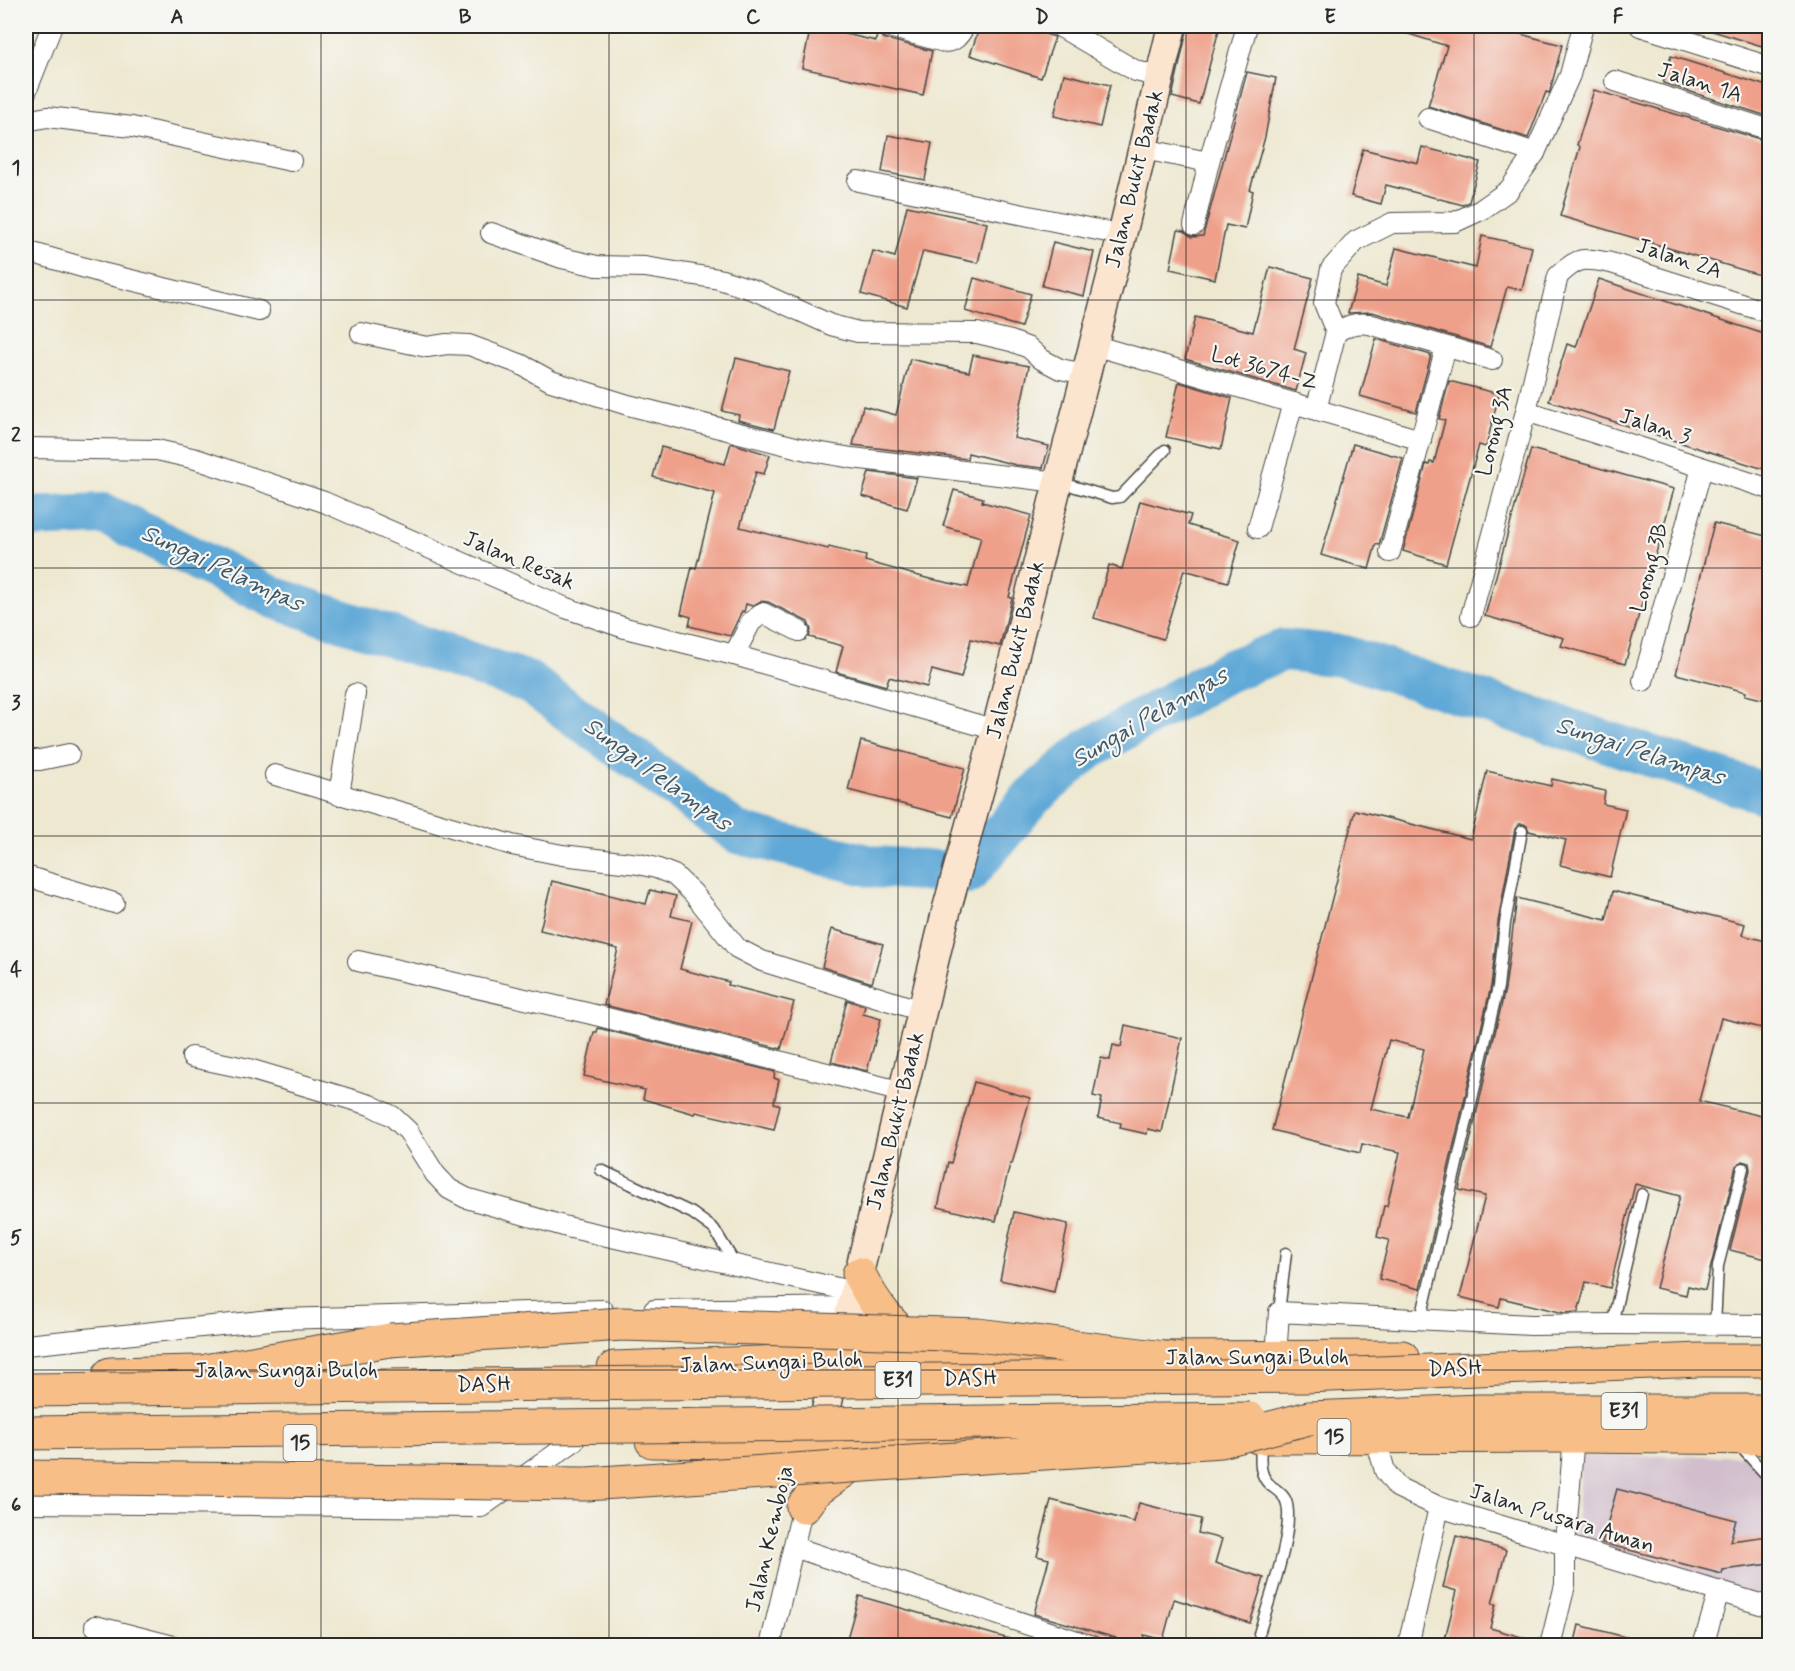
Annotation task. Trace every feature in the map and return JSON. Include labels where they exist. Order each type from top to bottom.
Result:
[{"type":"highway","points":[[855,1291],[869,1294],[888,1320],[918,1347],[939,1360]]},
{"type":"highway","points":[[210,1370],[390,1340],[622,1324],[978,1335],[1305,1376]]},
{"type":"highway","name":"Jalan Sungai Buloh","points":[[26,1377],[210,1370],[319,1372],[558,1370],[838,1360],[1559,1356],[1770,1351]]},
{"type":"highway","name":"DASH","points":[[26,1390],[1305,1376],[1700,1360],[1770,1360]]},
{"type":"highway","name":"DASH","points":[[26,1433],[1309,1418],[1479,1411],[1770,1411]]},
{"type":"highway","points":[[26,1477],[586,1484],[1221,1441],[1309,1418]]},
{"type":"highway","name":"15","points":[[26,1444],[574,1441],[898,1444],[1375,1436],[1770,1438]]},
{"type":"highway","points":[[803,1507],[814,1492],[832,1477],[864,1457],[898,1444]]},
{"type":"main road","name":"Jalan Bukit Badak","points":[[818,1443],[946,912],[996,730],[1122,235],[1172,26]]},
{"type":"street","points":[[26,92],[52,26]]},
{"type":"street","points":[[886,26],[950,42],[956,40],[965,26]]},
{"type":"street","points":[[1059,26],[1136,70],[1160,77]]},
{"type":"street","points":[[1194,225],[1247,26]]},
{"type":"street","points":[[1316,410],[1336,332],[1324,303],[1331,269],[1356,241],[1392,223],[1455,222],[1481,210],[1509,190],[1535,153],[1570,75],[1583,26]]},
{"type":"street","points":[[1640,26],[1770,67]]},
{"type":"street","name":"Jalan 1A","points":[[1615,81],[1770,130]]},
{"type":"street","points":[[26,121],[47,117],[132,127],[291,161]]},
{"type":"street","points":[[1428,118],[1535,153]]},
{"type":"street","points":[[1143,149],[1209,162]]},
{"type":"street","points":[[858,181],[1122,235]]},
{"type":"street","points":[[491,233],[562,258],[597,266],[645,267],[718,279],[754,290],[831,325],[858,332],[977,333],[1011,341],[1029,348],[1041,359],[1060,369],[1086,374]]},
{"type":"street","points":[[26,251],[106,274],[260,311]]},
{"type":"street","name":"Jalan 2A","points":[[1572,262],[1589,259],[1611,263],[1770,314]]},
{"type":"street","name":"Lorong 3A","points":[[1472,616],[1526,411],[1558,276],[1572,262]]},
{"type":"street","points":[[1336,332],[1358,322],[1491,360]]},
{"type":"street","points":[[361,333],[427,347],[447,344],[469,345],[519,364],[551,381],[628,405],[811,451],[852,458],[1058,482]]},
{"type":"street","name":"Lot 3674-Z","points":[[1093,345],[1421,440]]},
{"type":"street","points":[[1390,552],[1446,347]]},
{"type":"street","points":[[1258,528],[1293,403]]},
{"type":"street","name":"Jalan 3","points":[[1526,411],[1770,489]]},
{"type":"street","name":"Jalan Resak","points":[[26,448],[157,450],[196,459],[324,502],[566,608],[625,628],[734,655],[996,730]]},
{"type":"street","name":"Lorong 3B","points":[[1643,681],[1702,468]]},
{"type":"street","points":[[734,655],[751,621],[763,613],[799,631]]},
{"type":"street","points":[[339,795],[355,694]]},
{"type":"street","points":[[26,760],[40,760],[69,754]]},
{"type":"street","points":[[274,775],[512,845],[562,855],[656,868],[674,875],[693,893],[738,948],[762,962],[922,1011]]},
{"type":"street","points":[[26,876],[114,903]]},
{"type":"street","points":[[358,961],[586,1013],[903,1092]]},
{"type":"street","points":[[192,1056],[359,1102],[392,1116],[408,1131],[435,1174],[449,1189],[466,1198],[567,1227],[855,1291]]},
{"type":"street","points":[[26,1345],[280,1319],[557,1311],[855,1291]]},
{"type":"street","points":[[1276,1358],[1279,1312],[1531,1325],[1770,1326]]},
{"type":"street","name":"Jalan Pusara Aman","points":[[1375,1436],[1385,1471],[1397,1487],[1439,1507],[1770,1607]]},
{"type":"street","points":[[1550,1646],[1565,1585],[1565,1545],[1574,1436]]},
{"type":"street","points":[[26,1503],[481,1507],[574,1441]]},
{"type":"street","name":"Jalan Kemboja","points":[[770,1646],[818,1443]]},
{"type":"street","points":[[1408,1646],[1439,1507]]},
{"type":"street","points":[[794,1547],[1092,1646]]},
{"type":"street","points":[[1703,1646],[1719,1592]]},
{"type":"street","points":[[95,1626],[173,1646]]},
{"type":"lane","points":[[1058,482],[1112,498],[1120,497],[1165,450]]},
{"type":"lane","points":[[1421,1319],[1498,987],[1505,924],[1522,831]]},
{"type":"lane","points":[[1715,1326],[1718,1266],[1743,1168]]},
{"type":"lane","points":[[601,1170],[692,1213],[714,1229],[736,1266]]},
{"type":"lane","points":[[1612,1324],[1642,1194]]},
{"type":"lane","points":[[1279,1312],[1286,1253]]},
{"type":"lane","points":[[1259,1634],[1285,1545],[1287,1521],[1286,1502],[1279,1492],[1267,1483],[1260,1466],[1261,1437]]},
{"type":"lane","points":[[1733,1438],[1770,1479]]},
{"type":"shaded area","points":[[1581,1456],[1769,1456],[1769,1600],[1575,1540]]},
{"type":"building","points":[[811,26],[876,41],[877,33],[883,38],[932,51],[923,95],[802,68]]},
{"type":"building","points":[[980,26],[1019,26],[1055,37],[1041,78],[970,55]]},
{"type":"building","points":[[1188,26],[1220,26],[1199,104],[1172,97]]},
{"type":"building","points":[[1397,26],[1490,26],[1562,45],[1550,91],[1546,92],[1528,138],[1428,106],[1447,46],[1396,30]]},
{"type":"building","points":[[1710,26],[1768,26],[1762,46],[1709,30]]},
{"type":"building","points":[[1671,56],[1770,87],[1770,117],[1663,83]]},
{"type":"building","points":[[1247,72],[1276,78],[1265,137],[1250,190],[1253,191],[1245,229],[1226,225],[1215,279],[1170,269],[1178,230],[1192,237],[1203,236]]},
{"type":"building","points":[[1064,74],[1110,85],[1100,127],[1054,116]]},
{"type":"building","points":[[1594,90],[1770,142],[1770,278],[1560,216],[1580,147],[1577,145]]},
{"type":"building","points":[[888,135],[932,143],[925,180],[882,172]]},
{"type":"building","points":[[1422,147],[1480,162],[1469,202],[1463,205],[1386,185],[1381,204],[1351,196],[1363,149],[1418,163]]},
{"type":"building","points":[[907,206],[987,223],[978,263],[923,251],[907,307],[861,294],[873,251],[895,257]]},
{"type":"building","points":[[1482,236],[1532,247],[1522,290],[1507,287],[1490,347],[1372,312],[1348,313],[1358,278],[1386,286],[1396,248],[1476,268]]},
{"type":"building","points":[[1053,242],[1094,252],[1084,296],[1042,286]]},
{"type":"building","points":[[1270,267],[1313,278],[1294,349],[1306,353],[1296,391],[1185,359],[1195,317],[1253,332]]},
{"type":"building","points":[[974,278],[1031,294],[1021,327],[965,311]]},
{"type":"building","points":[[1599,279],[1770,336],[1770,471],[1549,401],[1567,344],[1576,347]]},
{"type":"building","points":[[1376,339],[1431,355],[1416,412],[1360,396]]},
{"type":"building","points":[[973,355],[1029,366],[1014,438],[1049,446],[1043,468],[1016,465],[968,453],[967,459],[853,445],[863,406],[896,415],[910,359],[969,372]]},
{"type":"building","points":[[736,358],[789,371],[774,429],[738,420],[739,415],[722,411]]},
{"type":"building","points":[[1449,381],[1499,394],[1486,447],[1479,445],[1446,564],[1403,551],[1426,464],[1434,463],[1445,420],[1439,419]]},
{"type":"building","points":[[1179,382],[1232,398],[1221,449],[1166,437]]},
{"type":"building","points":[[731,443],[770,455],[764,474],[756,472],[740,527],[866,556],[865,561],[926,578],[968,587],[981,537],[943,526],[954,490],[983,498],[982,502],[1031,515],[1009,597],[1012,598],[1000,646],[971,639],[961,678],[932,670],[927,687],[889,677],[886,686],[836,672],[843,646],[809,637],[811,630],[808,622],[768,602],[761,601],[752,606],[746,604],[730,636],[689,626],[691,617],[681,614],[692,567],[696,568],[715,493],[653,477],[661,447],[725,464]]},
{"type":"building","points":[[1353,444],[1403,458],[1379,545],[1376,544],[1369,569],[1321,555]]},
{"type":"building","points":[[1531,449],[1674,489],[1625,664],[1561,646],[1564,638],[1485,616]]},
{"type":"building","points":[[869,472],[917,478],[907,509],[862,496]]},
{"type":"building","points":[[1140,501],[1191,515],[1188,525],[1240,540],[1228,582],[1184,570],[1163,639],[1094,618],[1109,565],[1122,569]]},
{"type":"building","points":[[1714,523],[1770,537],[1770,701],[1745,695],[1746,692],[1676,674]]},
{"type":"building","points":[[861,741],[965,768],[952,817],[848,790]]},
{"type":"building","points":[[1487,771],[1551,786],[1552,779],[1605,791],[1603,804],[1626,809],[1610,877],[1560,865],[1566,840],[1529,831],[1524,824],[1519,824],[1515,829],[1498,922],[1491,986],[1420,1289],[1379,1279],[1389,1240],[1377,1237],[1400,1152],[1362,1144],[1360,1153],[1272,1130],[1355,810],[1471,839]],"holes":[[[1389,1040],[1424,1049],[1408,1117],[1371,1109]]]},
{"type":"building","points":[[552,881],[646,904],[650,890],[676,896],[671,916],[692,921],[680,969],[729,982],[728,985],[794,1002],[781,1049],[604,1005],[618,949],[540,930]]},
{"type":"building","points":[[1613,891],[1745,924],[1742,935],[1770,942],[1770,1030],[1721,1018],[1699,1101],[1770,1118],[1770,1260],[1730,1250],[1750,1170],[1749,1163],[1742,1161],[1736,1166],[1705,1290],[1688,1286],[1686,1295],[1656,1288],[1680,1196],[1635,1184],[1610,1288],[1586,1282],[1578,1312],[1564,1313],[1501,1298],[1499,1307],[1460,1297],[1485,1196],[1459,1190],[1505,989],[1517,898],[1606,920]]},
{"type":"building","points":[[832,929],[883,944],[872,983],[822,967]]},
{"type":"building","points":[[847,1000],[865,1006],[863,1014],[881,1019],[867,1071],[831,1062]]},
{"type":"building","points":[[1125,1025],[1182,1038],[1162,1132],[1148,1129],[1147,1134],[1120,1128],[1121,1123],[1098,1118],[1102,1098],[1093,1096],[1101,1058],[1110,1060],[1113,1045],[1121,1047]]},
{"type":"building","points":[[598,1028],[775,1072],[774,1078],[779,1080],[774,1103],[780,1105],[774,1130],[696,1112],[695,1114],[643,1099],[645,1090],[584,1076],[594,1032],[597,1032]]},
{"type":"building","points":[[974,1082],[1030,1098],[996,1221],[938,1207],[948,1162],[951,1163]]},
{"type":"building","points":[[1014,1212],[1068,1224],[1054,1292],[1000,1280]]},
{"type":"building","points":[[1617,1489],[1736,1520],[1730,1541],[1768,1536],[1770,1564],[1723,1570],[1722,1574],[1602,1543]]},
{"type":"building","points":[[1051,1500],[1134,1522],[1139,1503],[1201,1519],[1198,1533],[1222,1539],[1215,1563],[1264,1578],[1250,1623],[1174,1599],[1163,1640],[1144,1635],[1142,1646],[1114,1646],[1116,1638],[1034,1614],[1049,1559],[1037,1556]]},
{"type":"building","points":[[1456,1536],[1506,1550],[1492,1604],[1496,1604],[1490,1628],[1532,1640],[1531,1646],[1443,1646],[1457,1591],[1443,1587]]},
{"type":"building","points":[[859,1596],[1013,1640],[1013,1646],[858,1646],[846,1642]]},
{"type":"building","points":[[1579,1625],[1633,1639],[1632,1646],[1574,1646]]},
{"type":"waterway","name":"Sungai Pelampas","points":[[26,517],[104,514],[275,598],[528,682],[738,833],[875,867],[968,873],[1032,797],[1087,750],[1228,671],[1284,650],[1344,656],[1770,795]]}]
